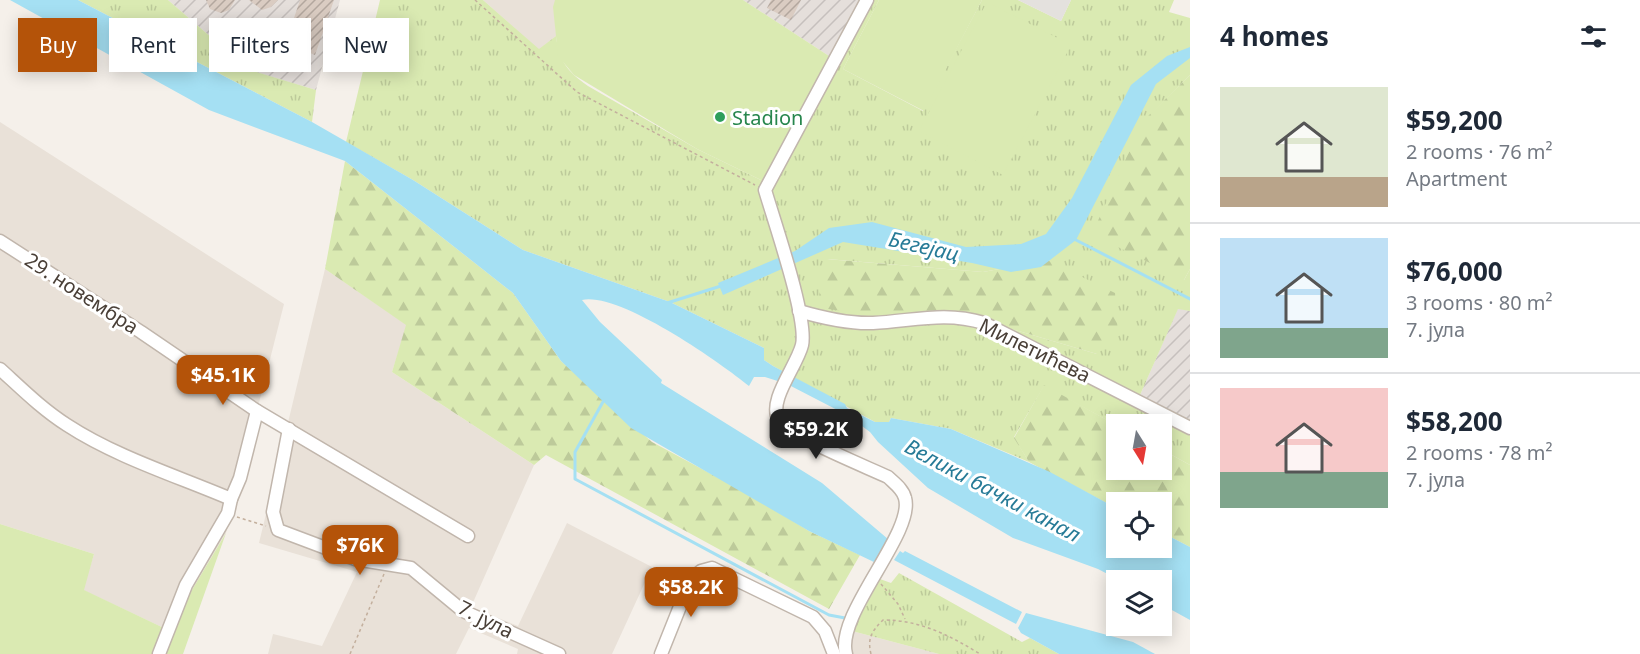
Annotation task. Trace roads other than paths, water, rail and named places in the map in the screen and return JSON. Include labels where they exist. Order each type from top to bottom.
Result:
[{"type":"street","points":[[846,654],[847,629],[902,522],[906,502],[900,489],[888,477],[785,427],[779,420],[776,410],[781,392],[793,368],[803,337],[799,311],[765,190],[867,0]]},
{"type":"street","name":"29. новембра","points":[[0,240],[257,411],[468,537]]},
{"type":"street","name":"Милетићева","points":[[799,311],[839,321],[871,323],[962,316],[984,323],[1190,428]]},
{"type":"street","points":[[0,369],[41,407],[69,426],[96,441],[231,499]]},
{"type":"street","points":[[159,654],[186,585],[228,513],[240,478],[257,411]]},
{"type":"street","name":"7. јула","points":[[289,429],[273,512],[278,530],[355,559],[416,570],[463,611],[559,654]]},
{"type":"street","points":[[661,654],[691,579],[701,571],[712,568],[813,617],[825,630],[834,654]]},
{"type":"water","points":[[10,0],[78,0],[113,18],[109,18],[109,55],[97,48],[97,18],[43,18]]},
{"type":"water","points":[[1190,47],[1190,58],[1156,84],[1076,240],[1041,267],[1011,272],[972,263],[843,242],[723,295],[718,283],[795,251],[829,228],[872,222],[966,247],[1021,244],[1046,234],[1072,198],[1131,85],[1167,56]]},
{"type":"water","name":"Велики бачки канал","points":[[197,62],[209,68],[209,72],[216,72],[312,122],[413,180],[523,250],[670,302],[764,348],[764,360],[773,366],[875,422],[889,422],[891,418],[951,429],[1050,472],[1106,503],[1106,558],[1172,558],[1172,538],[1190,547],[1190,620],[1172,610],[1172,570],[1106,570],[1106,573],[1013,538],[928,488],[870,432],[847,415],[787,384],[765,377],[754,377],[749,386],[716,361],[644,317],[599,300],[582,300],[600,322],[662,380],[661,383],[822,483],[895,545],[876,563],[809,531],[631,428],[561,361],[513,293],[345,161],[209,110],[140,72],[197,72]]},
{"type":"water","points":[[900,551],[903,553],[905,551],[1022,612],[1016,624],[894,560]]},
{"type":"water","points":[[1026,613],[1133,642],[1155,654],[1059,654],[1021,633],[1018,628]]},
{"type":"waterway","points":[[1074,239],[1190,299]]},
{"type":"waterway","name":"Бегејац","points":[[667,303],[721,286]]},
{"type":"waterway","points":[[604,400],[575,452],[575,479],[829,615],[845,618]]},
{"type":"place","name":"Stadion","points":[[720,117]]}]
